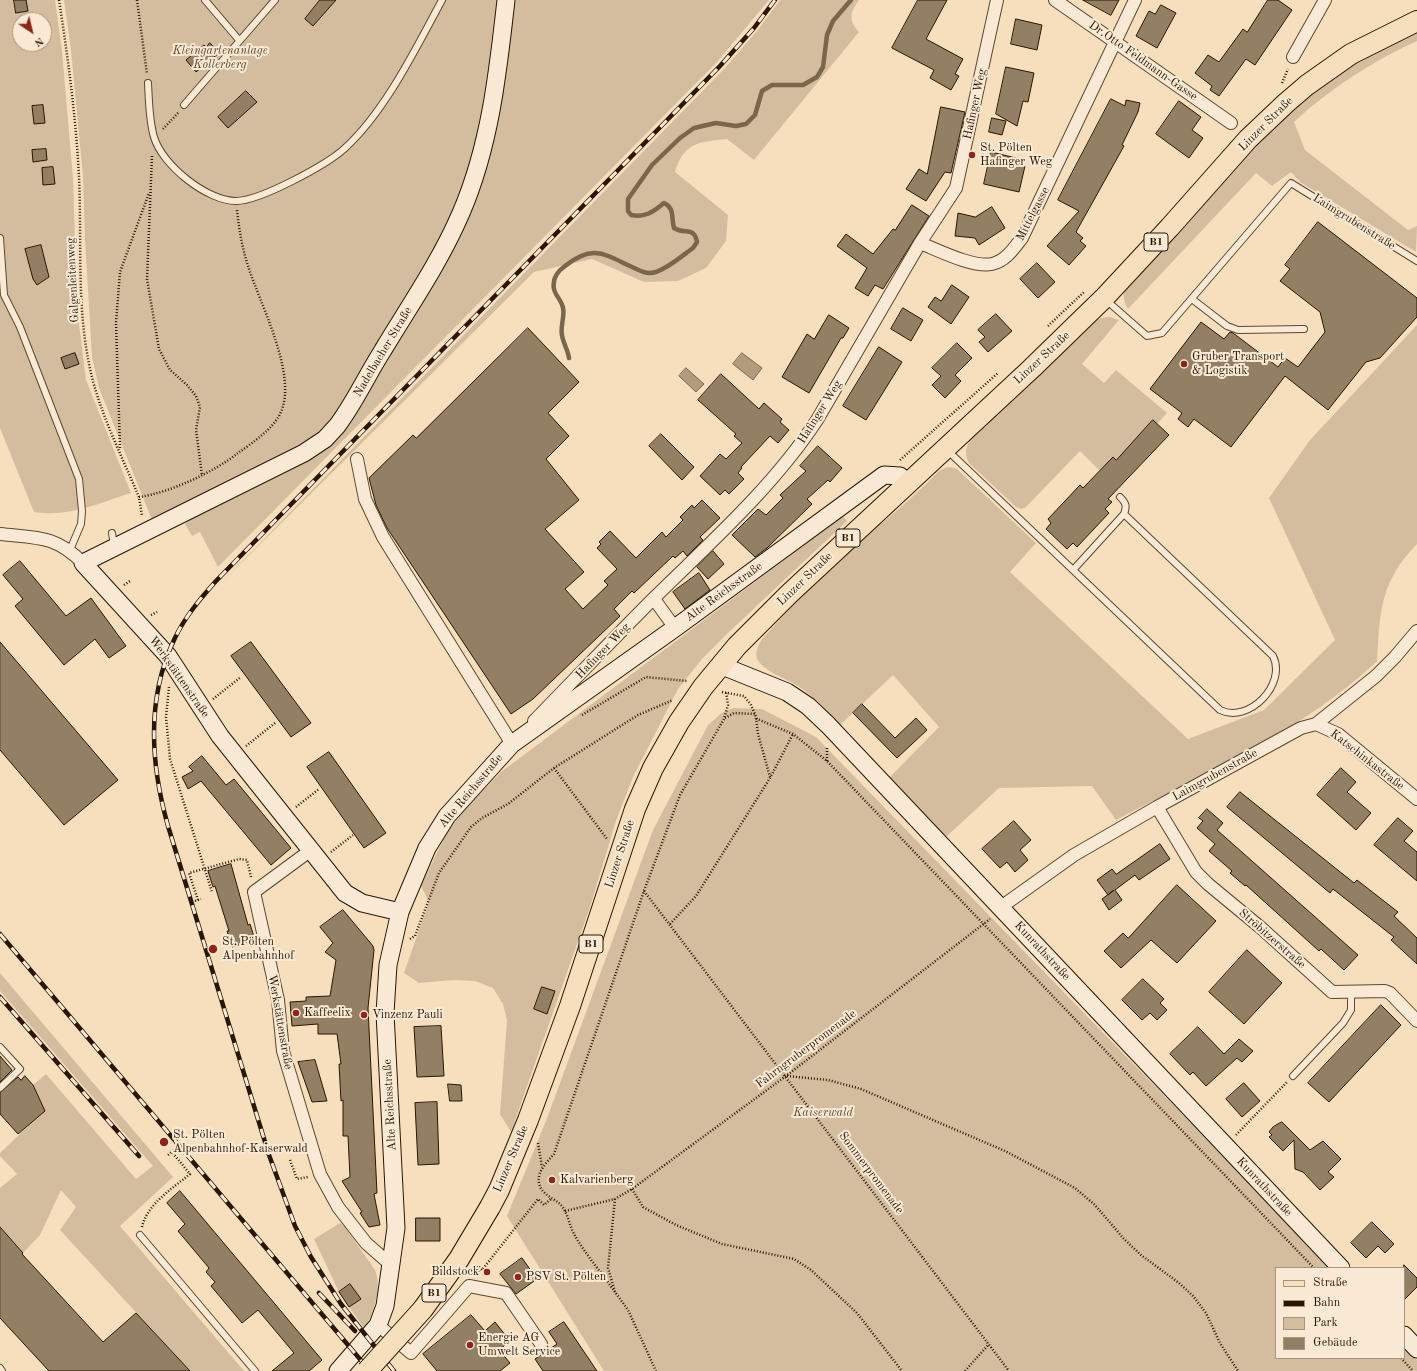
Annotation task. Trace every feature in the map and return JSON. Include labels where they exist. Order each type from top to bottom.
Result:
[{"type":"main road","name":"Linzer Straße","points":[[367,1371],[423,1309],[459,1259],[499,1190],[528,1120],[570,1006],[635,809],[654,768],[679,722],[702,687],[720,665],[789,594],[1032,368],[1096,293],[1248,139],[1286,103],[1307,85],[1351,54],[1417,20]]},
{"type":"street","name":"Nadelbacher Straße","points":[[83,563],[113,540],[304,453],[325,439],[338,426],[382,351],[438,261],[461,212],[478,164],[491,112],[506,0]]},
{"type":"street","name":"Hafinger Weg","points":[[512,744],[727,527],[801,445],[920,243],[956,188],[997,0]]},
{"type":"street","name":"Dr.Otto Feldmann-Gasse","points":[[1055,0],[1231,123]]},
{"type":"street","name":"Mittelgasse","points":[[920,243],[973,263],[991,264],[1008,255],[1022,238],[1135,0]]},
{"type":"street","points":[[1293,57],[1325,0]]},
{"type":"street","points":[[358,459],[365,499],[383,537],[512,744]]},
{"type":"street","points":[[884,475],[900,476],[907,483]]},
{"type":"street","name":"Alte Reichsstraße","points":[[338,1371],[378,1325],[385,1306],[396,1228],[385,1013],[388,965],[400,912],[427,848],[447,816],[512,744],[675,628],[884,475]]},
{"type":"street","name":"Werkstättenstraße","points":[[0,534],[44,539],[59,543],[70,550],[147,632],[177,670],[201,708],[235,755],[345,893],[362,903],[400,912]]},
{"type":"street","points":[[654,599],[675,628]]},
{"type":"street","name":"Laimgrubenstraße","points":[[1002,909],[1074,855],[1157,807],[1301,728],[1316,724],[1376,676],[1395,657],[1417,631]]},
{"type":"street","name":"Kunrathstraße","points":[[720,665],[787,692],[808,706],[833,730],[1340,1267]]},
{"type":"street","name":"Katschinkastraße","points":[[1316,724],[1338,734],[1417,799]]},
{"type":"street","name":"Ströbitzerstraße","points":[[1157,807],[1196,872],[1332,992],[1385,991],[1390,993],[1417,1020]]},
{"type":"street","points":[[254,892],[315,855]]},
{"type":"street","name":"Werkstättenstraße","points":[[254,892],[278,1000],[283,1051],[317,1167],[338,1207],[373,1251],[391,1265]]},
{"type":"street","points":[[378,1325],[411,1353],[469,1286],[506,1293],[541,1344]]},
{"type":"street","points":[[1405,1336],[1417,1349]]},
{"type":"lane","points":[[205,0],[240,40]]},
{"type":"lane","points":[[184,106],[276,0]]},
{"type":"lane","points":[[148,83],[154,138],[166,158],[188,181],[196,187],[216,196],[237,201],[254,197],[281,186],[322,165],[343,150],[357,136],[393,86],[442,0]]},
{"type":"lane","name":"Laimgrubenstraße","points":[[1192,299],[1291,183],[1417,261]]},
{"type":"lane","points":[[0,238],[2,296],[20,327],[79,479],[82,511],[81,524],[70,550]]},
{"type":"lane","points":[[1096,293],[1147,336],[1162,333],[1192,299],[1227,326],[1238,330],[1304,329]]},
{"type":"lane","points":[[945,448],[1220,710],[1226,713],[1236,714],[1243,712],[1262,699],[1275,680],[1277,670],[1273,656],[1124,514]]},
{"type":"lane","points":[[1073,570],[1124,514],[1126,508],[1125,502],[1120,497]]},
{"type":"lane","points":[[1293,1076],[1343,1022],[1350,1010],[1351,991]]},
{"type":"lane","points":[[0,1047],[20,1069],[0,1088]]},
{"type":"lane","points":[[140,1235],[255,1371]]},
{"type":"path","name":"Galgenleitenweg","points":[[59,0],[67,50],[78,177],[81,308],[88,358],[94,388],[139,497],[143,514],[141,518]]},
{"type":"path","points":[[137,0],[148,83]]},
{"type":"path","points":[[1280,88],[1293,57]]},
{"type":"path","points":[[184,106],[154,138],[150,163],[151,184],[147,279],[159,349],[170,370],[187,385],[196,396],[200,407],[196,430],[202,475]]},
{"type":"path","points":[[120,451],[116,323],[120,272],[149,194],[151,184]]},
{"type":"path","points":[[139,497],[154,494],[202,475],[232,458],[262,433],[280,414],[285,399],[281,358],[248,267],[240,237],[237,201]]},
{"type":"path","points":[[1044,330],[1096,293]]},
{"type":"path","points":[[884,475],[999,373]]},
{"type":"path","points":[[177,670],[172,678],[168,690],[166,717],[169,748],[174,772],[212,892]]},
{"type":"path","points":[[201,708],[241,677]]},
{"type":"path","points":[[580,717],[646,677],[694,682],[702,687]]},
{"type":"path","points":[[656,1371],[628,1310],[574,1234],[565,1211],[560,1204],[551,1199],[539,1184],[539,1176],[542,1168],[554,1154],[644,891],[680,795],[724,718],[728,705],[726,692],[744,696],[749,700],[756,717],[758,734],[770,778]]},
{"type":"path","points":[[393,938],[410,939],[415,936],[439,873],[471,827],[482,818],[508,804],[554,768],[638,715],[674,699]]},
{"type":"path","points":[[724,718],[734,713],[755,714]]},
{"type":"path","points":[[756,717],[793,734],[827,761],[1313,1267]]},
{"type":"path","points":[[235,755],[275,723]]},
{"type":"path","points":[[670,924],[696,896],[770,778],[793,734]]},
{"type":"path","points":[[554,768],[609,843]]},
{"type":"path","points":[[285,816],[319,789]]},
{"type":"path","points":[[315,855],[352,835]]},
{"type":"path","points":[[198,900],[190,873],[239,859],[248,860],[254,892]]},
{"type":"path","name":"Sommerpromenade","points":[[644,891],[1009,1371]]},
{"type":"path","name":"Fahrngruberpromenade","points":[[565,1211],[616,1199],[632,1189],[786,1076],[1002,909]]},
{"type":"path","points":[[786,1076],[828,1080],[861,1089],[1004,1151],[1075,1188],[1095,1205],[1124,1239],[1141,1255],[1180,1283],[1193,1296],[1206,1313],[1220,1343],[1238,1371]]},
{"type":"path","points":[[1226,1146],[1293,1076]]},
{"type":"path","points":[[168,1155],[176,1148]]},
{"type":"path","points":[[140,1235],[144,1219],[161,1198],[190,1174],[172,1152]]},
{"type":"path","points":[[290,1160],[296,1180]]},
{"type":"path","points":[[632,1189],[643,1206],[676,1225],[722,1244],[794,1259],[811,1270],[857,1313],[902,1371]]},
{"type":"path","points":[[482,1270],[538,1199],[544,1205],[551,1199]]},
{"type":"path","points":[[615,1292],[608,1268],[616,1199]]},
{"type":"path","points":[[476,1269],[478,1266],[486,1273]]},
{"type":"path","points":[[965,1371],[989,1344]]},
{"type":"path","points":[[1402,1359],[1413,1371]]},
{"type":"green space","points":[[0,0],[55,0],[62,51],[73,178],[77,308],[86,380],[131,493],[71,511],[59,513],[34,512],[0,428]]},
{"type":"green space","name":"Kleingartenanlage Kollerberg","points":[[64,0],[499,0],[485,111],[471,162],[454,210],[431,257],[332,421],[300,446],[152,520],[99,388],[92,357],[83,176],[71,50]]},
{"type":"green space","points":[[512,0],[769,0],[717,62],[218,567],[200,532],[192,536],[185,524],[189,519],[307,458],[444,265]]},
{"type":"green space","points":[[780,0],[859,0],[852,12],[852,20],[855,28],[859,32],[754,160],[727,139],[708,141],[694,145],[683,155],[675,172],[728,215],[726,241],[706,268],[678,281],[644,282],[592,259],[534,272],[220,584],[724,69],[757,31]]},
{"type":"green space","points":[[1417,29],[1417,41],[1400,49],[1352,77],[1322,98],[1294,122],[1305,150],[1408,230],[1417,226],[1416,252],[1300,182],[1291,172],[1272,186],[1256,173],[1128,309],[1124,298],[1124,292],[1127,286],[1244,155],[1290,109],[1356,61]]},
{"type":"green space","points":[[1110,317],[1119,320],[1082,364],[1104,383],[1116,370],[1167,413],[1157,424],[1153,421],[1108,468],[1105,465],[1100,471],[1080,451],[1025,508],[1021,509],[1016,507],[969,463],[966,453],[969,441],[1094,321]]},
{"type":"green space","points":[[1417,325],[1417,544],[1396,571],[1384,598],[1379,627],[1377,661],[1349,686],[1286,730],[1218,768],[1116,820],[1092,786],[999,788],[946,837],[890,777],[939,727],[893,675],[840,725],[822,706],[801,688],[768,670],[757,659],[756,653],[762,639],[818,579],[841,557],[908,501],[938,472],[949,467],[957,469],[1036,543],[1010,572],[1188,739],[1264,710],[1335,640],[1269,498],[1310,440]]},
{"type":"green space","points":[[843,516],[847,521],[729,632],[702,659],[678,689],[633,777],[616,821],[590,907],[511,1132],[500,1114],[507,1020],[503,1004],[493,988],[475,981],[453,980],[419,983],[404,973],[429,902],[421,886],[445,836],[463,811],[501,772]]},
{"type":"green space","name":"Kaiserwald","points":[[734,708],[762,709],[816,737],[1219,1152],[1328,1267],[1275,1267],[1275,1359],[1405,1359],[1405,1348],[1417,1360],[1417,1371],[604,1371],[507,1216],[546,1121],[653,830],[708,725],[723,712]]},
{"type":"green space","points":[[0,973],[173,1177],[120,1226],[244,1371],[190,1371],[60,1230],[76,1207],[61,1190],[40,1235],[23,1253],[0,1227],[0,1188],[17,1174],[0,1156],[0,1153],[44,1111],[33,1085],[46,1074],[136,1179],[153,1166],[0,991]]},
{"type":"green space","points":[[340,1223],[345,1227],[375,1270],[377,1277],[378,1284],[374,1309],[368,1323],[364,1328],[349,1307],[361,1299],[350,1284],[339,1292],[314,1239]]},
{"type":"shaded area","points":[[742,353],[762,368],[753,380],[733,364]]},
{"type":"shaded area","points":[[686,368],[704,384],[696,392],[679,376]]},
{"type":"building","points":[[14,0],[26,0],[28,11],[16,12]]},
{"type":"building","points":[[320,0],[336,0],[313,26],[305,19]]},
{"type":"building","points":[[918,0],[947,0],[926,39],[963,59],[955,74],[959,76],[951,90],[930,78],[934,70],[892,48]]},
{"type":"building","points":[[1083,0],[1119,0],[1111,15]]},
{"type":"building","points":[[1268,0],[1278,0],[1292,10],[1255,65],[1246,59],[1219,96],[1210,90],[1212,86],[1195,73],[1208,55],[1219,62],[1243,29],[1247,32]]},
{"type":"building","points":[[1161,5],[1176,13],[1157,48],[1136,36],[1149,11],[1155,14]]},
{"type":"building","points":[[1016,19],[1042,25],[1037,50],[1011,44]]},
{"type":"building","points":[[210,43],[219,53],[196,72],[186,60],[204,45],[206,47]]},
{"type":"building","points":[[1006,67],[1034,73],[1028,102],[1023,101],[1017,126],[996,114]]},
{"type":"building","points":[[246,91],[257,102],[228,128],[218,117]]},
{"type":"building","points":[[1111,99],[1125,106],[1126,100],[1140,103],[1138,112],[1122,145],[1124,146],[1076,232],[1083,238],[1080,241],[1086,246],[1069,265],[1047,246],[1079,211],[1058,200]]},
{"type":"building","points":[[1179,101],[1201,117],[1192,130],[1203,138],[1189,158],[1156,134]]},
{"type":"building","points":[[43,105],[45,123],[34,124],[32,106]]},
{"type":"building","points":[[941,107],[965,112],[951,173],[945,172],[926,201],[906,189],[919,169],[927,174]]},
{"type":"building","points":[[992,118],[1006,121],[1002,135],[989,132]]},
{"type":"building","points":[[46,149],[47,160],[33,162],[32,150]]},
{"type":"building","points":[[991,152],[1020,159],[1019,165],[1025,166],[1019,192],[984,184]]},
{"type":"building","points":[[53,167],[55,184],[43,185],[42,168]]},
{"type":"building","points":[[912,205],[929,216],[883,289],[875,285],[868,296],[855,288],[867,268],[837,246],[846,234],[873,254],[893,229],[895,230]]},
{"type":"building","points":[[992,207],[1005,228],[979,245],[975,238],[955,236],[958,213],[975,217]]},
{"type":"building","points":[[1318,222],[1417,298],[1417,317],[1380,358],[1366,362],[1328,410],[1285,376],[1231,447],[1194,419],[1188,427],[1178,419],[1182,413],[1150,389],[1201,322],[1224,339],[1230,332],[1233,333],[1278,367],[1285,358],[1298,367],[1325,332],[1320,312],[1280,281],[1290,269],[1285,265]]},
{"type":"building","points":[[41,245],[49,277],[37,285],[33,279],[25,249]]},
{"type":"building","points":[[1037,263],[1055,282],[1038,298],[1020,279]]},
{"type":"building","points":[[952,285],[969,297],[951,324],[928,307],[935,297],[941,301]]},
{"type":"building","points":[[903,308],[923,320],[911,341],[891,329]]},
{"type":"building","points":[[996,314],[1012,331],[988,352],[979,342],[985,337],[978,330]]},
{"type":"building","points":[[829,315],[849,328],[843,338],[841,338],[809,393],[782,377],[807,334],[814,339]]},
{"type":"building","points":[[528,328],[579,382],[548,413],[569,436],[546,459],[579,500],[545,529],[584,572],[565,589],[583,609],[608,585],[604,581],[617,569],[597,548],[601,544],[599,542],[610,531],[636,558],[662,532],[666,537],[683,520],[680,517],[692,505],[694,508],[702,500],[720,518],[700,537],[703,540],[687,556],[683,551],[675,558],[673,556],[634,593],[632,591],[614,609],[620,616],[533,699],[511,714],[387,528],[376,505],[369,478],[413,435],[416,438]]},
{"type":"building","points":[[957,343],[972,358],[955,375],[961,381],[945,398],[932,385],[941,376],[932,368]]},
{"type":"building","points":[[879,347],[902,362],[866,420],[843,406]]},
{"type":"building","points":[[75,353],[79,364],[65,369],[61,358]]},
{"type":"building","points":[[721,374],[759,409],[764,403],[782,419],[780,422],[789,430],[778,443],[770,436],[741,467],[742,468],[738,473],[744,479],[729,494],[725,490],[720,495],[700,476],[720,454],[726,459],[742,443],[734,436],[736,434],[698,400]]},
{"type":"building","points":[[1153,420],[1169,435],[1108,499],[1112,502],[1105,509],[1109,513],[1077,547],[1073,543],[1067,549],[1046,529],[1051,523],[1048,519],[1080,485],[1083,488],[1113,457],[1116,460]]},
{"type":"building","points":[[661,434],[694,467],[682,480],[649,446]]},
{"type":"building","points":[[818,446],[842,468],[830,482],[828,480],[807,499],[812,504],[767,548],[755,557],[732,535],[758,509],[766,515],[783,498],[780,495],[806,471],[800,466]]},
{"type":"building","points":[[713,551],[724,564],[708,579],[697,567]]},
{"type":"building","points":[[20,561],[66,616],[91,598],[126,646],[109,658],[95,639],[64,665],[15,606],[23,599],[3,575]]},
{"type":"building","points":[[699,573],[710,590],[685,609],[673,592]]},
{"type":"building","points":[[0,642],[118,780],[64,825],[0,750]]},
{"type":"building","points":[[251,642],[311,723],[291,737],[231,656]]},
{"type":"building","points":[[862,704],[895,738],[916,718],[927,730],[897,758],[853,713]]},
{"type":"building","points":[[329,752],[386,833],[364,848],[307,767]]},
{"type":"building","points":[[202,756],[226,785],[234,779],[291,848],[271,865],[201,781],[188,789],[182,777],[193,771],[189,767]]},
{"type":"building","points":[[1341,768],[1356,782],[1347,792],[1371,813],[1356,830],[1317,795]]},
{"type":"building","points":[[1240,792],[1354,883],[1357,880],[1398,912],[1394,916],[1417,938],[1417,964],[1391,940],[1394,937],[1333,889],[1330,893],[1227,807]]},
{"type":"building","points":[[1207,809],[1223,823],[1217,830],[1358,955],[1344,970],[1321,949],[1319,951],[1246,885],[1245,886],[1230,873],[1232,871],[1209,851],[1215,844],[1197,828],[1203,821],[1199,818]]},
{"type":"building","points":[[1398,818],[1413,831],[1404,841],[1417,852],[1417,881],[1374,845]]},
{"type":"building","points":[[1014,821],[1031,840],[1020,850],[1028,860],[1015,872],[1007,862],[1000,868],[982,849]]},
{"type":"building","points":[[1160,844],[1170,859],[1139,880],[1135,875],[1115,890],[1122,900],[1109,910],[1102,899],[1108,895],[1097,880],[1112,869],[1116,874]]},
{"type":"building","points":[[231,864],[248,925],[250,924],[255,940],[232,947],[227,931],[229,931],[215,886],[213,887],[208,871]]},
{"type":"building","points":[[1177,885],[1216,921],[1177,963],[1151,940],[1121,968],[1104,951],[1123,933],[1128,938]]},
{"type":"building","points":[[343,910],[373,946],[374,950],[368,1008],[377,1193],[374,1194],[380,1225],[369,1227],[360,1213],[362,1212],[342,1181],[350,1177],[348,1136],[343,1136],[343,1100],[341,1101],[339,1064],[341,1064],[337,1034],[318,1034],[318,1024],[292,1026],[290,1002],[306,1001],[306,997],[330,996],[336,960],[325,952],[333,943],[320,927]]},
{"type":"building","points":[[1247,950],[1282,983],[1244,1024],[1209,992]]},
{"type":"building","points":[[1143,979],[1164,999],[1160,1003],[1167,1010],[1157,1020],[1150,1013],[1142,1020],[1122,1000]]},
{"type":"building","points":[[542,987],[555,991],[547,1014],[534,1009]]},
{"type":"building","points":[[1381,1005],[1401,1025],[1329,1102],[1308,1083]]},
{"type":"building","points":[[441,1026],[444,1076],[417,1077],[414,1027]]},
{"type":"building","points":[[1198,1027],[1224,1054],[1239,1039],[1253,1051],[1242,1062],[1237,1058],[1206,1086],[1193,1072],[1190,1075],[1170,1054]]},
{"type":"building","points":[[0,1056],[12,1070],[0,1082]]},
{"type":"building","points":[[315,1060],[327,1101],[312,1102],[298,1062]]},
{"type":"building","points":[[25,1076],[33,1085],[45,1111],[18,1134],[0,1114],[0,1092],[18,1077],[21,1080]]},
{"type":"building","points":[[1244,1083],[1260,1101],[1242,1117],[1226,1099]]},
{"type":"building","points":[[448,1084],[461,1085],[462,1101],[450,1101]]},
{"type":"building","points":[[437,1102],[439,1164],[418,1165],[415,1103]]},
{"type":"building","points":[[1282,1122],[1310,1150],[1323,1141],[1341,1159],[1328,1172],[1334,1177],[1320,1190],[1303,1172],[1295,1169],[1294,1140],[1283,1151],[1269,1137],[1272,1135],[1269,1132],[1273,1127]]},
{"type":"building","points":[[180,1191],[322,1360],[309,1371],[272,1371],[294,1353],[258,1310],[242,1323],[211,1286],[215,1282],[206,1272],[209,1268],[178,1231],[185,1224],[167,1203]]},
{"type":"building","points":[[416,1218],[440,1218],[440,1241],[416,1241]]},
{"type":"building","points":[[1372,1222],[1394,1244],[1385,1253],[1378,1246],[1366,1258],[1351,1243]]},
{"type":"building","points":[[0,1227],[23,1253],[22,1254],[103,1342],[136,1313],[190,1371],[49,1371],[0,1318]]},
{"type":"building","name":"PSV St. Pölten","points":[[522,1258],[537,1279],[516,1294],[500,1274]]},
{"type":"building","points":[[1404,1265],[1417,1278],[1417,1287],[1405,1299],[1405,1267]]},
{"type":"building","points":[[350,1284],[361,1299],[349,1307],[339,1292]]},
{"type":"building","name":"Energie AG Umwelt Service","points":[[471,1315],[485,1331],[495,1322],[510,1341],[499,1350],[510,1363],[500,1371],[437,1371],[423,1354]]},
{"type":"building","points":[[564,1322],[597,1371],[543,1371],[535,1359],[557,1344],[549,1332]]},
{"type":"waterway","points":[[569,358],[562,332],[563,308],[554,289],[554,282],[558,273],[562,268],[575,259],[591,253],[606,255],[640,271],[649,273],[660,270],[672,264],[693,248],[697,242],[696,237],[691,232],[674,228],[671,210],[667,205],[664,203],[652,212],[645,215],[636,216],[631,215],[628,211],[628,199],[652,165],[680,138],[694,128],[716,123],[736,126],[746,124],[755,115],[762,91],[772,85],[803,85],[817,77],[823,67],[827,35],[833,21],[851,0]]},
{"type":"railway","points":[[394,1371],[341,1304],[311,1257],[295,1226],[269,1155],[162,803],[155,756],[154,733],[155,709],[165,662],[174,640],[187,616],[216,581],[720,66],[754,28],[775,0]]},
{"type":"railway","points":[[0,934],[370,1371]]},
{"type":"railway","points":[[0,997],[139,1156]]},
{"type":"railway","points":[[319,1293],[355,1331]]},
{"type":"place","name":"St. Pölten Hafinger Weg","points":[[972,155]]},
{"type":"place","name":"Gruber Transport & Logistik","points":[[1184,364]]},
{"type":"place","name":"St. Pölten Alpenbahnhof","points":[[213,949]]},
{"type":"place","name":"Kaffeelix","points":[[296,1013]]},
{"type":"place","name":"Vinzenz Pauli","points":[[364,1015]]},
{"type":"place","name":"St. Pölten Alpenbahnhof-Kaiserwald","points":[[164,1142]]},
{"type":"place","name":"Kalvarienberg","points":[[552,1180]]},
{"type":"place","name":"Bildstock","points":[[487,1272]]},
{"type":"place","name":"PSV St. Pölten","points":[[518,1277]]},
{"type":"place","name":"Energie AG Umwelt Service","points":[[470,1345]]}]
